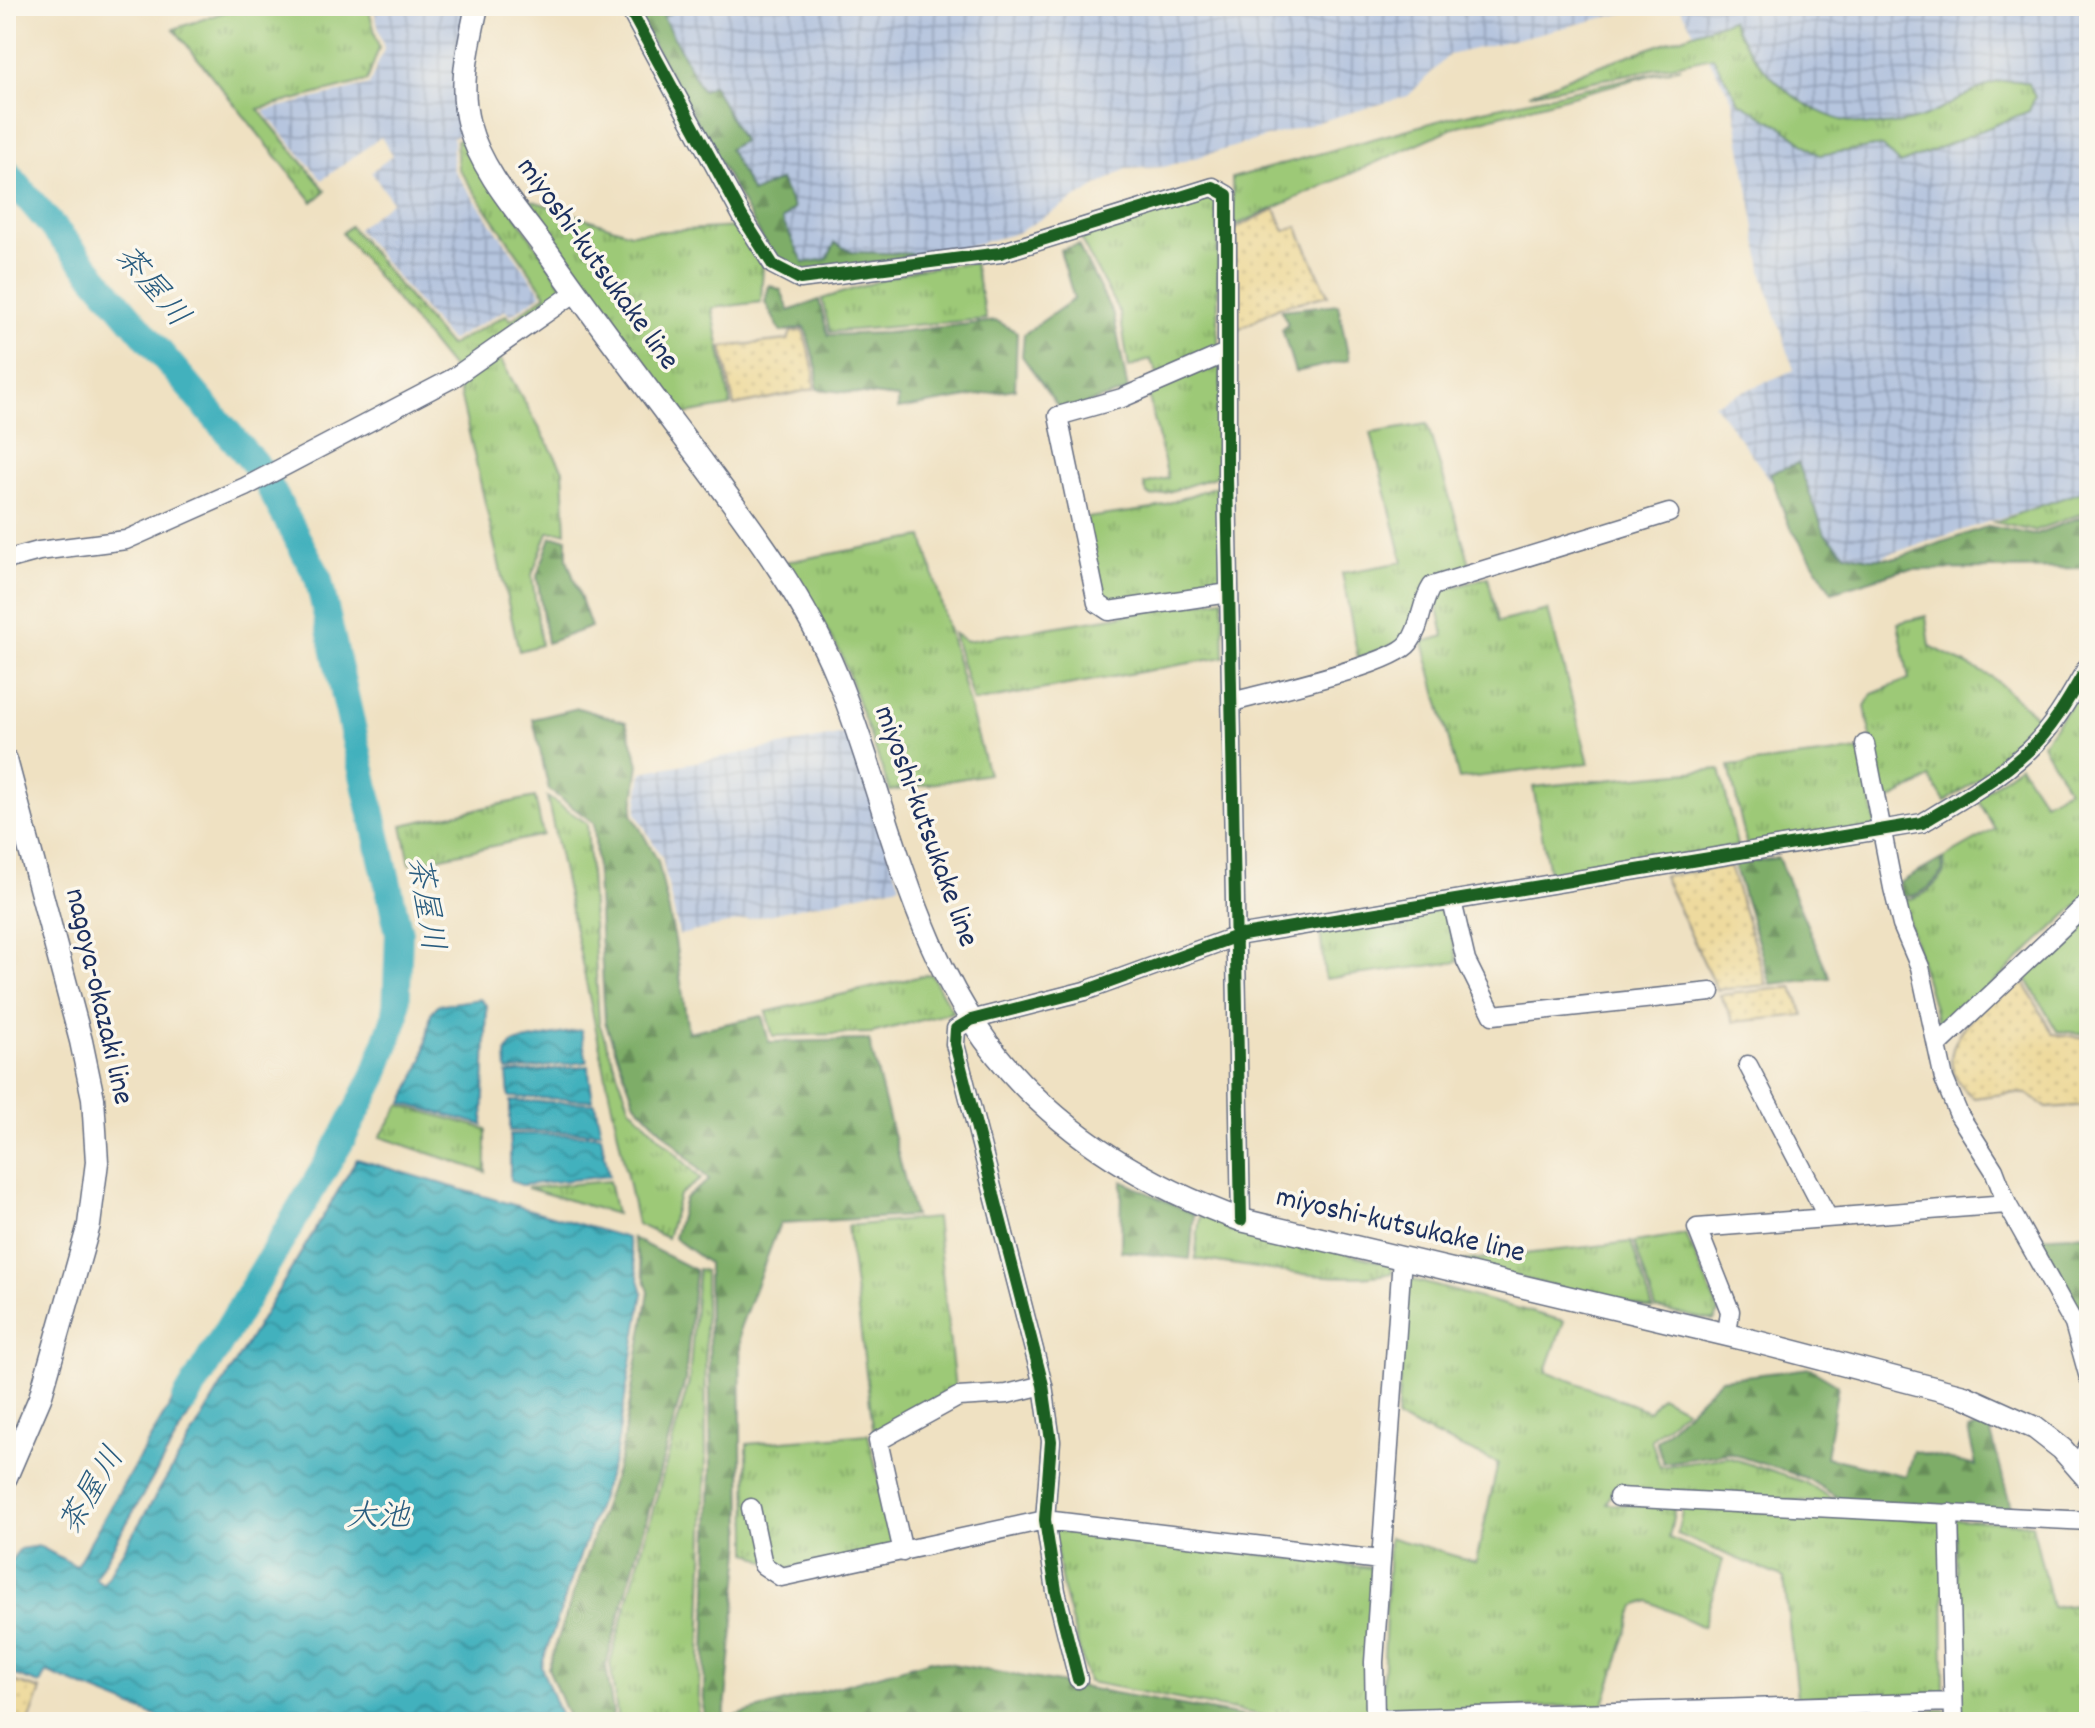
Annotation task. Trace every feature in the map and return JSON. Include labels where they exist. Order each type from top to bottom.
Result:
[{"type":"main road","name":"miyoshi-kutsukake line","points":[[477,6],[463,98],[478,150],[576,292],[769,552],[810,620],[835,673],[927,935],[971,1020],[1010,1071],[1051,1112],[1116,1162],[1180,1198],[1241,1220],[1727,1335],[1964,1396],[1998,1408],[2035,1428],[2084,1473]]},
{"type":"main road","name":"nagoya-okazaki line","points":[[6,760],[81,1041],[93,1098],[97,1162],[89,1225],[40,1398],[6,1477]]},
{"type":"street","points":[[628,6],[743,218],[773,265],[800,279],[1000,253],[1213,187],[1227,195],[1229,593],[1241,1220]]},
{"type":"street","points":[[6,560],[39,551],[126,540],[245,487],[453,378],[576,292]]},
{"type":"street","points":[[1226,353],[1122,398],[1058,416],[1097,603],[1109,611],[1229,593]]},
{"type":"street","points":[[1232,702],[1362,666],[1408,646],[1420,623],[1424,597],[1432,586],[1669,513]]},
{"type":"street","points":[[1078,1679],[1056,1591],[1045,1520],[1051,1441],[1043,1385],[955,1044],[956,1029],[971,1020],[1085,991],[1237,936],[1922,823],[1969,795],[2030,749],[2089,664]]},
{"type":"street","points":[[1865,744],[1902,925],[1920,967],[1939,1044],[1944,1079],[1959,1115],[1994,1170],[2007,1204],[2074,1324],[2089,1378]]},
{"type":"street","points":[[1452,901],[1466,961],[1493,1015],[1711,992]]},
{"type":"street","points":[[1939,1044],[2089,902]]},
{"type":"street","points":[[1748,1065],[1827,1216]]},
{"type":"street","points":[[1727,1335],[1730,1311],[1697,1228],[2007,1204]]},
{"type":"street","points":[[1402,1258],[1374,1662],[1375,1719],[1619,1718],[1953,1702]]},
{"type":"street","points":[[903,1552],[878,1441],[958,1397],[1007,1394],[1043,1385]]},
{"type":"street","points":[[2084,1473],[2089,1444]]},
{"type":"street","points":[[1618,1497],[2089,1521]]},
{"type":"street","points":[[751,1508],[763,1565],[781,1577],[1045,1520],[1380,1560]]},
{"type":"street","points":[[1949,1513],[1954,1722]]},
{"type":"shaded area","points":[[373,6],[468,6],[463,134],[453,137],[453,169],[542,294],[511,315],[506,310],[450,341],[357,229],[392,201],[371,172],[393,155],[381,137],[322,180],[263,111],[369,85],[384,49]]},
{"type":"shaded area","points":[[655,6],[1653,6],[1449,55],[1408,96],[1164,167],[1126,169],[1017,233],[933,256],[796,283]]},
{"type":"shaded area","points":[[1679,6],[2089,6],[2089,489],[1838,571],[1714,404],[1794,370],[1763,275],[1733,101]]},
{"type":"shaded area","points":[[849,733],[900,885],[679,935],[662,858],[636,813],[642,772]]},
{"type":"green space","points":[[242,6],[368,6],[379,48],[367,81],[258,109],[326,191],[313,202],[174,29]]},
{"type":"green space","points":[[632,6],[682,6],[663,17],[702,91],[713,85],[742,141],[729,149],[752,193],[780,180],[794,208],[782,220],[804,263],[827,259],[835,243],[852,252],[926,254],[801,275],[775,261]]},
{"type":"green space","points":[[1731,20],[1765,69],[1785,89],[1808,106],[1834,118],[1861,124],[1890,124],[1921,118],[2001,81],[2029,84],[2035,97],[2029,111],[1900,164],[1882,146],[1819,155],[1782,127],[1739,102],[1713,57],[1529,94],[1586,70]]},
{"type":"green space","points":[[1681,67],[1455,127],[1234,226],[1232,178],[1452,117]]},
{"type":"green space","points":[[465,138],[566,291],[454,371],[342,233],[350,226],[449,346],[506,315],[511,320],[546,295],[458,168],[456,140]]},
{"type":"green space","points":[[1212,195],[1218,200],[1218,348],[1158,375],[1150,359],[1129,368],[1120,314],[1079,236]]},
{"type":"green space","points":[[521,197],[630,233],[738,227],[763,265],[761,302],[712,308],[731,406],[680,415]]},
{"type":"green space","points":[[1078,245],[1114,316],[1128,391],[1061,411],[1022,356],[1024,334],[1074,299],[1060,250]]},
{"type":"green space","points":[[974,263],[986,319],[830,332],[822,299],[917,269]]},
{"type":"green space","points":[[769,285],[781,290],[789,311],[819,300],[828,335],[886,333],[997,321],[1017,332],[1015,389],[898,409],[898,398],[817,389],[817,369],[805,327],[781,332],[765,302]]},
{"type":"green space","points":[[1338,304],[1349,360],[1295,372],[1282,329],[1288,324],[1281,310]]},
{"type":"green space","points":[[498,355],[563,470],[566,532],[548,532],[532,575],[541,645],[519,651],[458,385]]},
{"type":"green space","points":[[1221,362],[1221,475],[1153,497],[1147,494],[1144,484],[1168,478],[1148,393]]},
{"type":"green space","points":[[1427,424],[1471,567],[1429,579],[1403,641],[1358,658],[1342,573],[1403,562],[1371,433]]},
{"type":"green space","points":[[1798,463],[1825,534],[1845,553],[1869,558],[1897,558],[1989,526],[2033,535],[2089,514],[2089,568],[1903,570],[1832,592],[1788,523],[1770,473]]},
{"type":"green space","points":[[1222,484],[1223,589],[1111,606],[1102,600],[1085,518],[1152,509]]},
{"type":"green space","points":[[2089,489],[2089,511],[2033,531],[1994,522]]},
{"type":"green space","points":[[551,537],[567,538],[567,559],[591,627],[547,643],[537,576]]},
{"type":"green space","points":[[923,537],[988,774],[890,791],[841,654],[786,562]]},
{"type":"green space","points":[[1488,577],[1498,622],[1548,610],[1589,763],[1459,779],[1423,642],[1444,636],[1435,593]]},
{"type":"green space","points":[[1223,599],[1224,657],[973,702],[953,633],[966,641]]},
{"type":"green space","points":[[1926,616],[1930,646],[1992,677],[2044,723],[2027,745],[1945,802],[1930,778],[1883,804],[1865,706],[1872,694],[1909,679],[1898,623]]},
{"type":"green space","points":[[2089,679],[2089,894],[1941,1032],[1902,899],[1927,892],[1945,873],[1944,858],[1995,829],[1977,798],[2020,765],[2044,802],[2068,789],[2042,744]]},
{"type":"green space","points":[[578,708],[626,722],[639,764],[632,814],[658,861],[675,940],[688,1032],[762,1016],[769,1042],[869,1040],[914,1216],[780,1223],[740,1328],[742,1541],[724,1719],[931,1660],[1275,1722],[703,1722],[711,1468],[708,1263],[674,1238],[685,1198],[709,1180],[635,1103],[605,1022],[594,823],[549,790],[533,719]]},
{"type":"green space","points":[[1861,750],[1876,827],[1747,847],[1729,766]]},
{"type":"green space","points":[[1720,769],[1737,846],[1550,878],[1533,787]]},
{"type":"green space","points":[[535,797],[543,835],[410,864],[402,825]]},
{"type":"green space","points":[[547,797],[587,823],[599,1023],[630,1107],[701,1179],[679,1195],[667,1238],[637,1224]]},
{"type":"green space","points":[[1778,858],[1830,978],[1771,984],[1734,864]]},
{"type":"green space","points":[[1942,859],[1943,872],[1930,886],[1915,895],[1902,896],[1899,883]]},
{"type":"green space","points":[[1445,909],[1458,962],[1325,979],[1320,931]]},
{"type":"green space","points":[[2089,912],[2089,1034],[2057,1031],[2022,971]]},
{"type":"green space","points":[[931,974],[953,1012],[872,1033],[773,1036],[766,1012]]},
{"type":"green space","points":[[400,1105],[486,1129],[486,1172],[380,1137]]},
{"type":"green space","points":[[609,1181],[616,1214],[527,1188]]},
{"type":"green space","points":[[1122,1181],[1194,1214],[1190,1259],[1121,1251]]},
{"type":"green space","points":[[1200,1215],[1392,1265],[1392,1273],[1321,1276],[1195,1259]]},
{"type":"green space","points":[[936,1218],[955,1389],[874,1435],[847,1226]]},
{"type":"green space","points":[[1686,1234],[1719,1312],[1714,1321],[1656,1309],[1634,1242]]},
{"type":"green space","points":[[2089,1234],[2089,1359],[2033,1237]]},
{"type":"green space","points":[[632,1238],[695,1270],[685,1381],[606,1665],[613,1714],[609,1722],[570,1722],[548,1668],[620,1458],[649,1292]]},
{"type":"green space","points":[[1631,1242],[1653,1309],[1452,1262]]},
{"type":"green space","points":[[698,1269],[705,1271],[706,1468],[698,1722],[614,1722],[617,1714],[610,1663],[689,1382]]},
{"type":"green space","points":[[1406,1278],[1564,1321],[1546,1371],[1649,1411],[1661,1396],[1685,1409],[1651,1439],[1660,1467],[1728,1457],[1804,1482],[1840,1503],[1613,1490],[1607,1504],[1675,1507],[1669,1538],[1723,1560],[1703,1627],[1649,1601],[1635,1606],[1604,1705],[1382,1712],[1389,1537],[1476,1562],[1498,1463],[1397,1419]]},
{"type":"green space","points":[[1810,1368],[1838,1385],[1826,1457],[1906,1476],[1913,1451],[1976,1466],[1968,1430],[1989,1426],[2012,1511],[1845,1502],[1806,1478],[1729,1453],[1663,1463],[1656,1441],[1721,1379]]},
{"type":"green space","points":[[868,1434],[895,1548],[781,1570],[748,1552],[747,1444]]},
{"type":"green space","points":[[1683,1507],[1943,1520],[1944,1694],[1797,1697],[1784,1578],[1677,1534]]},
{"type":"green space","points":[[1955,1519],[2032,1524],[2052,1607],[2089,1604],[2089,1722],[1960,1722]]},
{"type":"green space","points":[[1053,1530],[1373,1568],[1370,1722],[1297,1722],[1088,1682],[1063,1590]]},
{"type":"green space","points":[[1946,1710],[1947,1722],[1862,1722],[1862,1713]]},
{"type":"sand","points":[[1275,209],[1285,231],[1297,226],[1328,295],[1279,307],[1231,334],[1234,229]]},
{"type":"sand","points":[[803,330],[814,370],[814,389],[734,406],[722,347],[788,340],[791,332]]},
{"type":"sand","points":[[1730,866],[1767,985],[1717,990],[1663,876]]},
{"type":"sand","points":[[2020,975],[2053,1034],[2089,1038],[2089,1105],[2047,1108],[2027,1094],[2011,1093],[1974,1098],[1958,1081],[1951,1064],[1953,1047],[1962,1031],[1975,1015]]},
{"type":"sand","points":[[1792,987],[1804,1015],[1734,1022],[1720,995]]},
{"type":"sand","points":[[6,1679],[41,1690],[29,1722],[6,1722]]},
{"type":"water","points":[[480,999],[487,1006],[483,1125],[403,1103],[423,1059],[431,1013],[438,1005]]},
{"type":"water","points":[[581,1030],[587,1062],[507,1071],[506,1053],[513,1043]]},
{"type":"water","points":[[588,1066],[593,1100],[509,1097],[507,1074]]},
{"type":"water","points":[[510,1101],[595,1103],[601,1132],[510,1131]]},
{"type":"water","points":[[510,1134],[601,1135],[609,1176],[522,1185],[510,1181]]},
{"type":"water","name":"大池","points":[[357,1159],[627,1238],[643,1293],[615,1457],[541,1666],[563,1722],[170,1722],[46,1672],[40,1684],[6,1672],[6,1593],[12,1585],[8,1564],[20,1549],[39,1546],[76,1566],[195,1362],[213,1374],[95,1578],[103,1584]]},
{"type":"waterway","name":"茶屋川","points":[[6,172],[261,471],[318,577],[399,933],[396,1014],[375,1075],[342,1139],[186,1399]]},
{"type":"cycle path","points":[[628,6],[743,218],[773,265],[800,279],[1000,253],[1213,187],[1227,195],[1227,478],[1241,1220]]},
{"type":"cycle path","points":[[1078,1679],[1056,1591],[1045,1520],[1051,1441],[1043,1385],[955,1044],[956,1029],[971,1020],[1085,991],[1237,936],[1922,823],[1991,780],[2029,750],[2054,720],[2089,664]]}]
